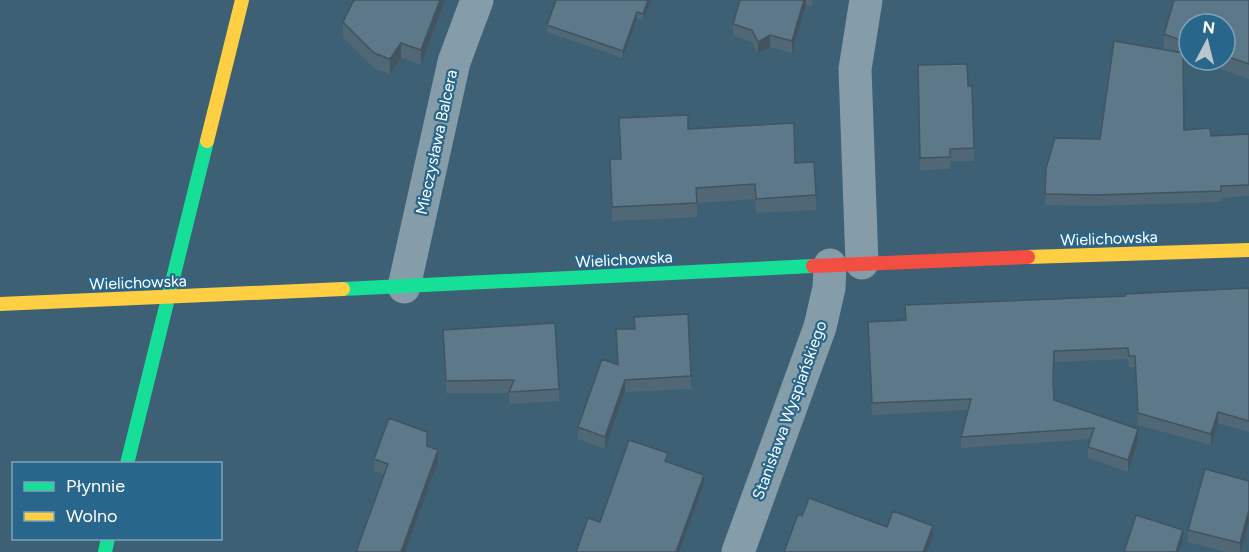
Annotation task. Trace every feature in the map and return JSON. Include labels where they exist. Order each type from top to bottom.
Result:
[{"type":"street","points":[[128,462],[242,0]]},
{"type":"street","name":"Mieczysława Balcera","points":[[404,287],[454,62],[477,0]]},
{"type":"street","points":[[862,263],[855,69],[866,0]]},
{"type":"street","name":"Wielichowska","points":[[0,304],[404,287],[862,263],[1249,250]]},
{"type":"street","name":"Stanisława Wyspiańskiego","points":[[738,552],[820,327],[829,288],[830,265]]},
{"type":"building","points":[[354,0],[440,0],[421,50],[401,43],[390,59],[374,53],[343,22]]},
{"type":"building","points":[[556,0],[648,0],[643,14],[637,12],[623,51],[547,25]]},
{"type":"building","points":[[740,0],[804,0],[792,41],[770,35],[758,42],[752,30],[733,24]]},
{"type":"building","points":[[1174,0],[1249,0],[1249,64],[1237,60],[1237,12],[1177,12],[1177,39],[1164,34]]},
{"type":"building","points":[[1114,41],[1177,52],[1177,72],[1183,72],[1184,130],[1210,128],[1211,136],[1249,134],[1249,185],[1221,186],[1221,191],[1096,195],[1045,194],[1046,168],[1055,138],[1100,139]]},
{"type":"building","points":[[967,64],[968,86],[972,86],[974,148],[950,149],[950,157],[920,158],[918,65]]},
{"type":"building","points":[[688,115],[688,129],[794,123],[795,163],[814,162],[816,195],[756,199],[755,184],[696,188],[697,203],[612,207],[610,159],[621,159],[619,118]]},
{"type":"building","points":[[1249,288],[1249,421],[1218,412],[1211,434],[1138,413],[1135,356],[1129,356],[1128,348],[1054,351],[1054,400],[1138,429],[1128,460],[1088,447],[1094,428],[961,437],[971,399],[872,403],[868,322],[906,320],[905,305],[1125,296],[1125,294]]},
{"type":"building","points":[[688,314],[691,376],[625,380],[605,437],[578,427],[602,359],[618,365],[616,329],[635,329],[634,317]]},
{"type":"building","points":[[555,323],[559,389],[509,392],[514,380],[446,381],[443,330]]},
{"type":"building","points":[[389,418],[427,432],[427,446],[438,450],[401,552],[356,552],[388,464],[374,459]]},
{"type":"building","points":[[629,440],[668,453],[665,461],[704,475],[676,552],[576,552],[588,518],[600,522]]},
{"type":"building","points":[[1205,469],[1249,481],[1249,510],[1240,543],[1188,530]]},
{"type":"building","points":[[809,498],[887,527],[893,511],[933,526],[923,552],[784,552],[798,514],[802,516]]},
{"type":"building","points":[[1136,515],[1183,530],[1176,552],[1124,552]]},
{"type":"traffic: fast","points":[[127,462],[207,141]]},
{"type":"traffic: fast","points":[[343,289],[813,266]]},
{"type":"traffic: fast","points":[[105,552],[108,540]]},
{"type":"traffic: slow","points":[[207,141],[242,0]]},
{"type":"traffic: slow","points":[[1028,257],[1249,250]]},
{"type":"traffic: slow","points":[[0,304],[343,289]]},
{"type":"traffic: jam","points":[[813,266],[1028,257]]}]
